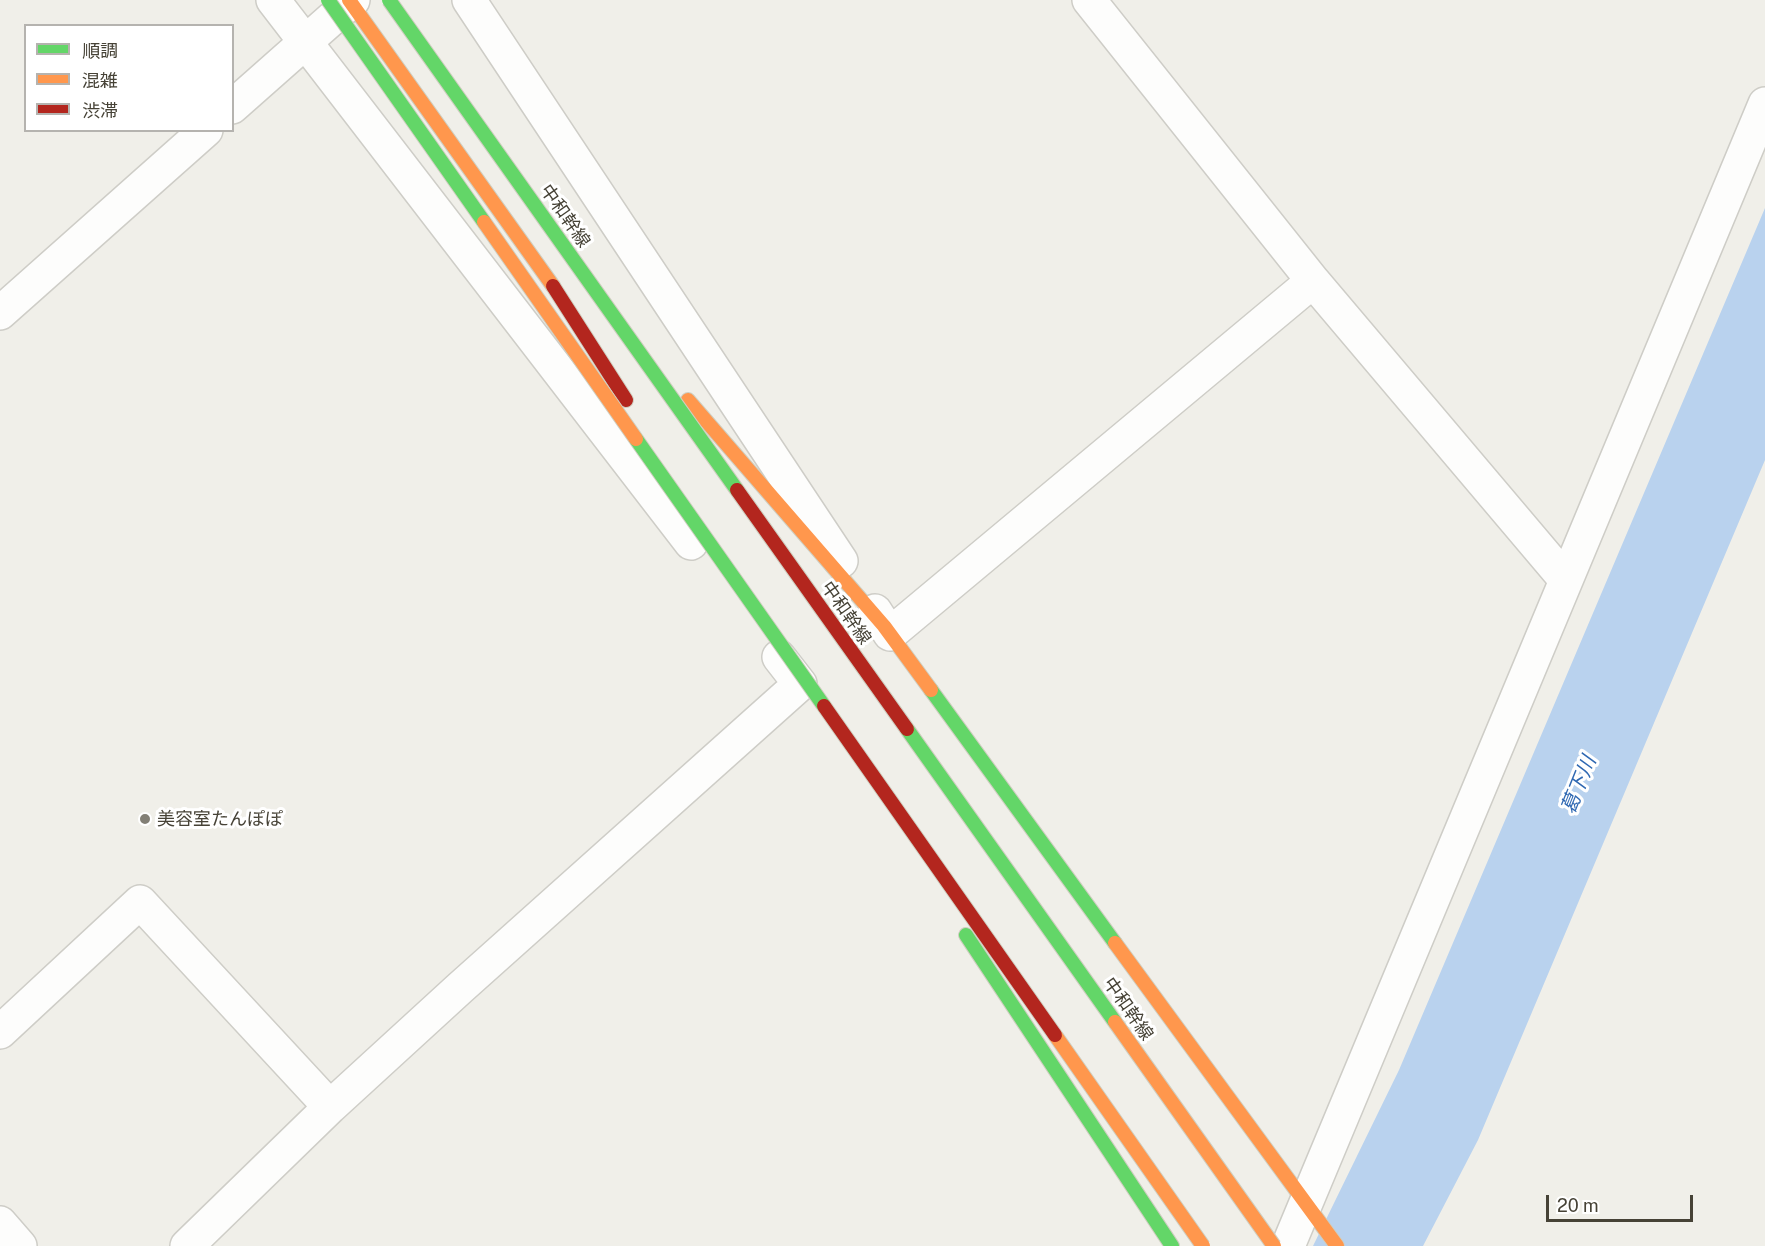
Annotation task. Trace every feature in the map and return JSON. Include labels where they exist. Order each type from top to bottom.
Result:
[{"type":"main road","name":"中和幹線","points":[[388,0],[1274,1246]]},
{"type":"main road","points":[[345,1],[575,317],[800,684],[944,901]]},
{"type":"main road","points":[[345,1],[1203,1246]]},
{"type":"main road","points":[[430,58],[619,321],[890,634],[1336,1246]]},
{"type":"main road","points":[[957,921],[1172,1246]]},
{"type":"street","points":[[187,1246],[330,1107],[800,684],[273,0]]},
{"type":"street","points":[[469,0],[890,634],[1313,281]]},
{"type":"street","points":[[1089,0],[1313,281],[1566,580]]},
{"type":"street","points":[[234,105],[306,42],[345,1]]},
{"type":"street","points":[[1288,1246],[1765,104]]},
{"type":"street","points":[[0,313],[204,132]]},
{"type":"street","points":[[0,1032],[140,902],[330,1107]]},
{"type":"street","points":[[0,1223],[20,1246]]},
{"type":"water","name":"葛下川","points":[[1765,208],[1765,460],[1478,1140],[1423,1246],[1313,1246],[1399,1070]]},
{"type":"traffic: fast","points":[[328,0],[484,222]]},
{"type":"traffic: fast","points":[[389,0],[737,490]]},
{"type":"traffic: fast","points":[[636,439],[824,706]]},
{"type":"traffic: fast","points":[[931,690],[1115,943]]},
{"type":"traffic: fast","points":[[907,729],[1115,1022]]},
{"type":"traffic: fast","points":[[966,935],[1172,1246]]},
{"type":"traffic: slow","points":[[349,0],[553,286]]},
{"type":"traffic: slow","points":[[484,222],[636,439]]},
{"type":"traffic: slow","points":[[688,400],[884,626],[931,690]]},
{"type":"traffic: slow","points":[[1115,943],[1337,1246]]},
{"type":"traffic: slow","points":[[1115,1022],[1274,1246]]},
{"type":"traffic: slow","points":[[1055,1035],[1203,1246]]},
{"type":"traffic: jam","points":[[553,286],[626,400]]},
{"type":"traffic: jam","points":[[737,490],[907,729]]},
{"type":"traffic: jam","points":[[824,706],[1055,1035]]},
{"type":"place","name":"美容室たんぽぽ","points":[[145,819]]}]
